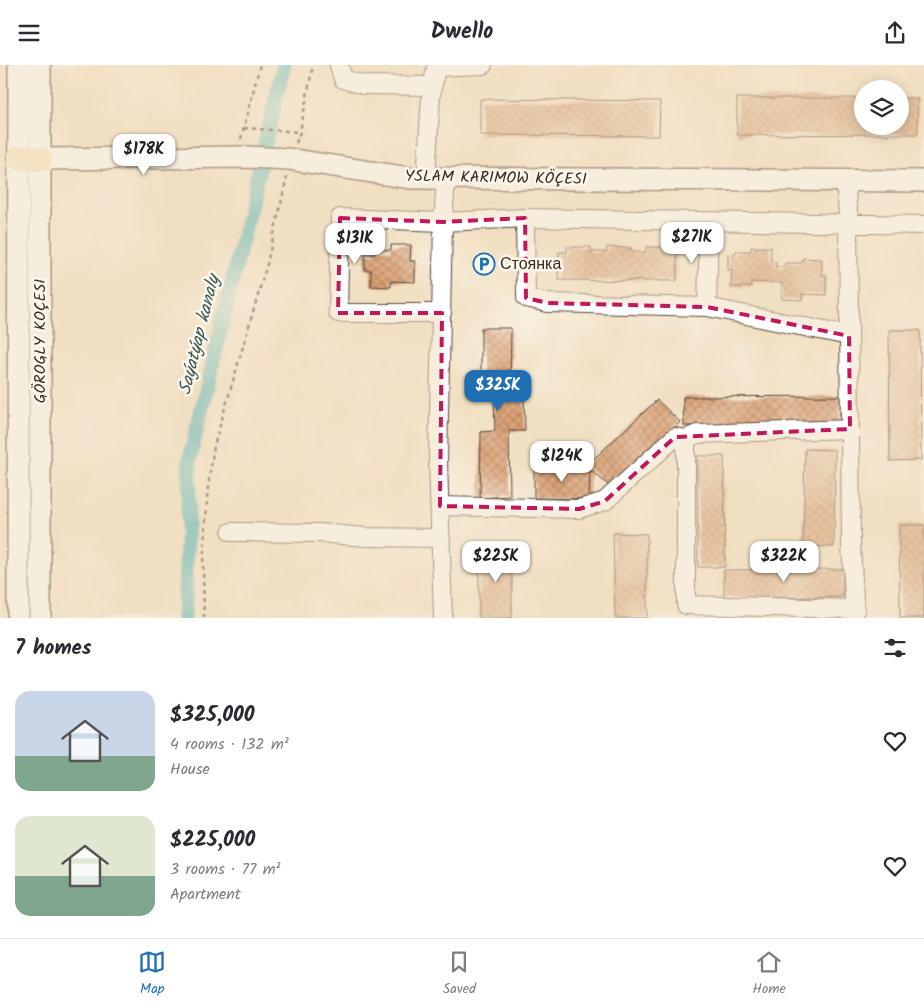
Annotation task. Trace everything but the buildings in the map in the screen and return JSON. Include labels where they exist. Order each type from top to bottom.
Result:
[{"type":"street","name":"GÖROGLY KOÇESI","points":[[19,65],[29,159],[40,618]]},
{"type":"street","name":"GÖROGLY KOÇESI","points":[[18,618],[29,159],[40,65]]},
{"type":"street","points":[[339,65],[343,79],[354,83],[432,86]]},
{"type":"street","points":[[444,618],[438,461],[443,222],[436,179],[432,86],[436,66],[483,65]]},
{"type":"street","name":"YSLAM KARIMOW KÖÇESI","points":[[29,159],[241,157],[289,159],[410,178],[436,179],[924,181]]},
{"type":"street","points":[[686,439],[686,605],[855,614],[851,544],[848,224],[845,181]]},
{"type":"street","points":[[442,313],[338,313],[340,218],[443,222],[525,218],[924,225]]},
{"type":"street","points":[[525,218],[526,298],[548,303],[707,307],[849,335]]},
{"type":"street","points":[[707,307],[709,222]]},
{"type":"street","points":[[440,506],[579,509],[606,501],[676,437],[686,439],[697,434],[850,429]]},
{"type":"street","points":[[231,532],[319,533],[366,537],[441,538]]},
{"type":"path","points":[[241,157],[244,128],[260,65]]},
{"type":"path","points":[[204,618],[204,556],[208,487],[214,446],[268,264],[289,159],[300,132],[313,65]]},
{"type":"path","points":[[244,128],[300,132]]},
{"type":"highlighted area","points":[[340,218],[443,222],[525,218],[526,298],[548,303],[707,307],[849,336],[850,429],[675,437],[605,501],[579,509],[440,506],[442,313],[338,313]]},
{"type":"shaded area","points":[[677,615],[799,618],[677,618]]},
{"type":"waterway","name":"Saýatýap kanaly","points":[[184,618],[190,458],[284,65]]},
{"type":"place","name":"Стоянка","points":[[484,264]]}]
